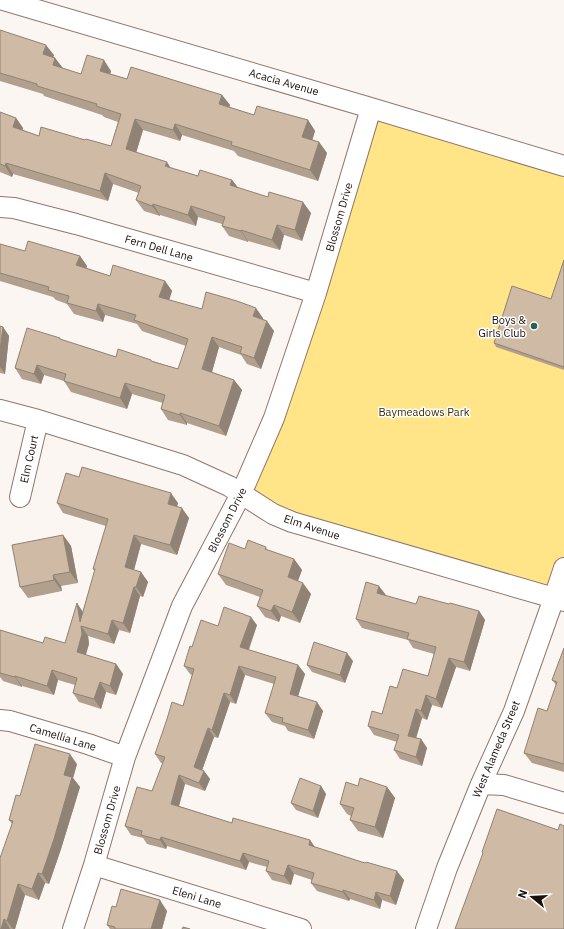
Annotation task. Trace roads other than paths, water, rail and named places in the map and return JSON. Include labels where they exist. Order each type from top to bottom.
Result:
[{"type":"street","name":"Acacia Avenue","points":[[3,0],[564,166]]},
{"type":"street","name":"Blossom Drive","points":[[73,929],[94,865],[125,757],[182,606],[241,494],[274,418],[316,293],[371,108]]},
{"type":"street","name":"Fern Dell Lane","points":[[0,207],[14,208],[76,224],[316,293]]},
{"type":"street","name":"Elm Avenue","points":[[0,410],[38,420],[183,465],[229,486],[273,514],[292,522],[559,599]]},
{"type":"street","name":"Elm Court","points":[[20,497],[38,420]]},
{"type":"street","name":"West Alameda Street","points":[[426,929],[447,868],[481,784],[514,712],[559,599],[564,568]]},
{"type":"street","name":"Camellia Lane","points":[[0,720],[10,721],[88,744],[125,757]]},
{"type":"street","points":[[481,784],[504,785],[564,803]]},
{"type":"street","name":"Eleni Lane","points":[[94,865],[301,929]]},
{"type":"place","name":"Boys & Girls Club","points":[[534,326]]},
{"type":"park label","name":"Baymeadows Park","points":[[424,412]]}]
